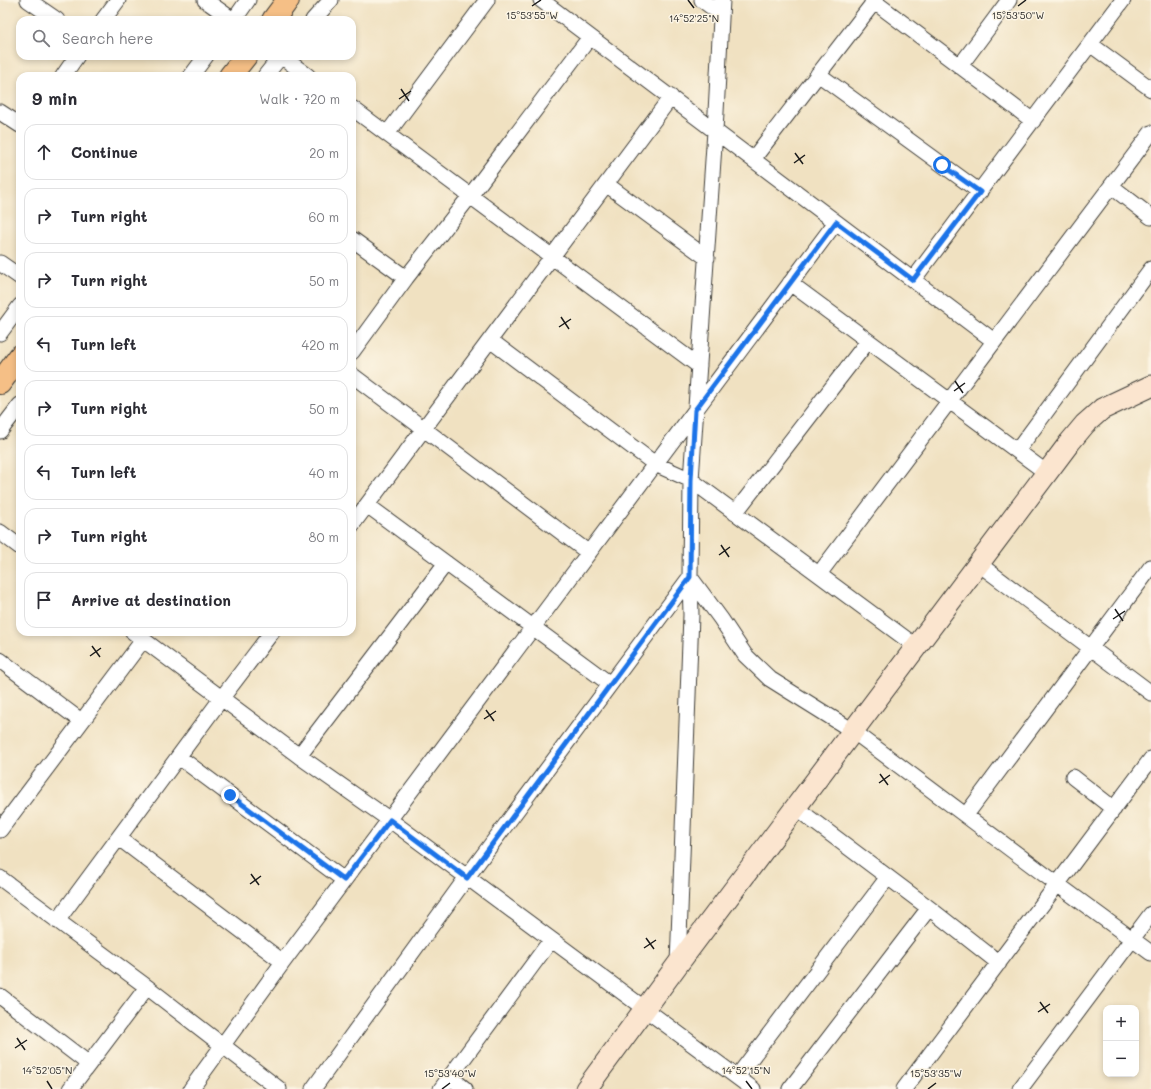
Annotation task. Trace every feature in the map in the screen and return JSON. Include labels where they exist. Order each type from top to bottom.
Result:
[{"type":"main road","points":[[276,16],[288,0]]},
{"type":"main road","points":[[233,72],[243,60]]},
{"type":"main road","points":[[0,383],[16,361]]},
{"type":"street","points":[[28,0],[51,16]]},
{"type":"street","points":[[106,16],[118,0]]},
{"type":"street","points":[[205,0],[227,16]]},
{"type":"street","points":[[236,16],[248,0]]},
{"type":"street","points":[[317,16],[331,0]]},
{"type":"street","points":[[387,134],[487,0]]},
{"type":"street","points":[[541,0],[994,341]]},
{"type":"street","points":[[678,964],[692,615],[690,577],[691,480],[707,258],[722,7],[702,0]]},
{"type":"street","points":[[960,66],[1009,0]]},
{"type":"street","points":[[913,280],[1123,0]]},
{"type":"street","points":[[753,159],[873,1],[1033,121]]},
{"type":"street","points":[[356,347],[406,278],[590,37]]},
{"type":"street","points":[[1090,44],[1151,89]]},
{"type":"street","points":[[66,72],[74,60]]},
{"type":"street","points":[[194,72],[203,60]]},
{"type":"street","points":[[269,72],[278,60]]},
{"type":"street","points":[[286,60],[303,72]]},
{"type":"street","points":[[818,74],[980,192]]},
{"type":"street","points":[[356,520],[671,97]]},
{"type":"street","points":[[356,111],[699,366]]},
{"type":"street","points":[[0,112],[16,122]]},
{"type":"street","points":[[819,574],[1151,133]]},
{"type":"street","points":[[606,184],[707,258]]},
{"type":"street","points":[[1110,186],[1151,217]]},
{"type":"street","points":[[191,1089],[282,962],[390,820],[836,222]]},
{"type":"street","points":[[356,242],[406,278]]},
{"type":"street","points":[[0,263],[16,274]]},
{"type":"street","points":[[1017,451],[1151,269]]},
{"type":"street","points":[[790,283],[1047,473]]},
{"type":"street","points":[[0,333],[16,311]]},
{"type":"street","points":[[490,340],[655,464],[691,480],[917,646]]},
{"type":"street","points":[[736,513],[868,341]]},
{"type":"street","points":[[356,377],[589,552]]},
{"type":"street","points":[[586,1089],[678,964],[1070,442],[1085,424],[1102,409],[1151,386]]},
{"type":"street","points":[[0,431],[16,410]]},
{"type":"street","points":[[367,505],[610,684]]},
{"type":"street","points":[[0,532],[16,544]]},
{"type":"street","points":[[299,756],[446,563]]},
{"type":"street","points":[[979,564],[1151,693]]},
{"type":"street","points":[[966,815],[1151,567]]},
{"type":"street","points":[[314,1089],[467,878],[690,577]]},
{"type":"street","points":[[690,577],[745,655],[770,678],[853,732],[1151,953]]},
{"type":"street","points":[[0,830],[81,721],[138,636],[299,756],[390,820],[750,1088]]},
{"type":"street","points":[[57,921],[269,636]]},
{"type":"street","points":[[0,660],[81,721]]},
{"type":"street","points":[[179,758],[344,880]]},
{"type":"street","points":[[910,1087],[1057,884],[1151,759]]},
{"type":"street","points":[[1073,777],[1114,809]]},
{"type":"street","points":[[796,808],[999,963]]},
{"type":"street","points":[[119,838],[282,962]]},
{"type":"street","points":[[0,878],[147,987],[279,1089]]},
{"type":"street","points":[[737,1077],[888,878]]},
{"type":"street","points":[[790,1089],[928,908]]},
{"type":"street","points":[[1020,1089],[1151,914]]},
{"type":"street","points":[[466,1089],[446,1083],[551,940]]},
{"type":"street","points":[[70,1089],[147,987]]},
{"type":"street","points":[[0,996],[89,1064]]},
{"type":"route","points":[[230,795],[344,880],[390,820],[467,878],[690,577],[691,480],[695,410],[836,222],[913,280],[980,192],[942,165]]}]
